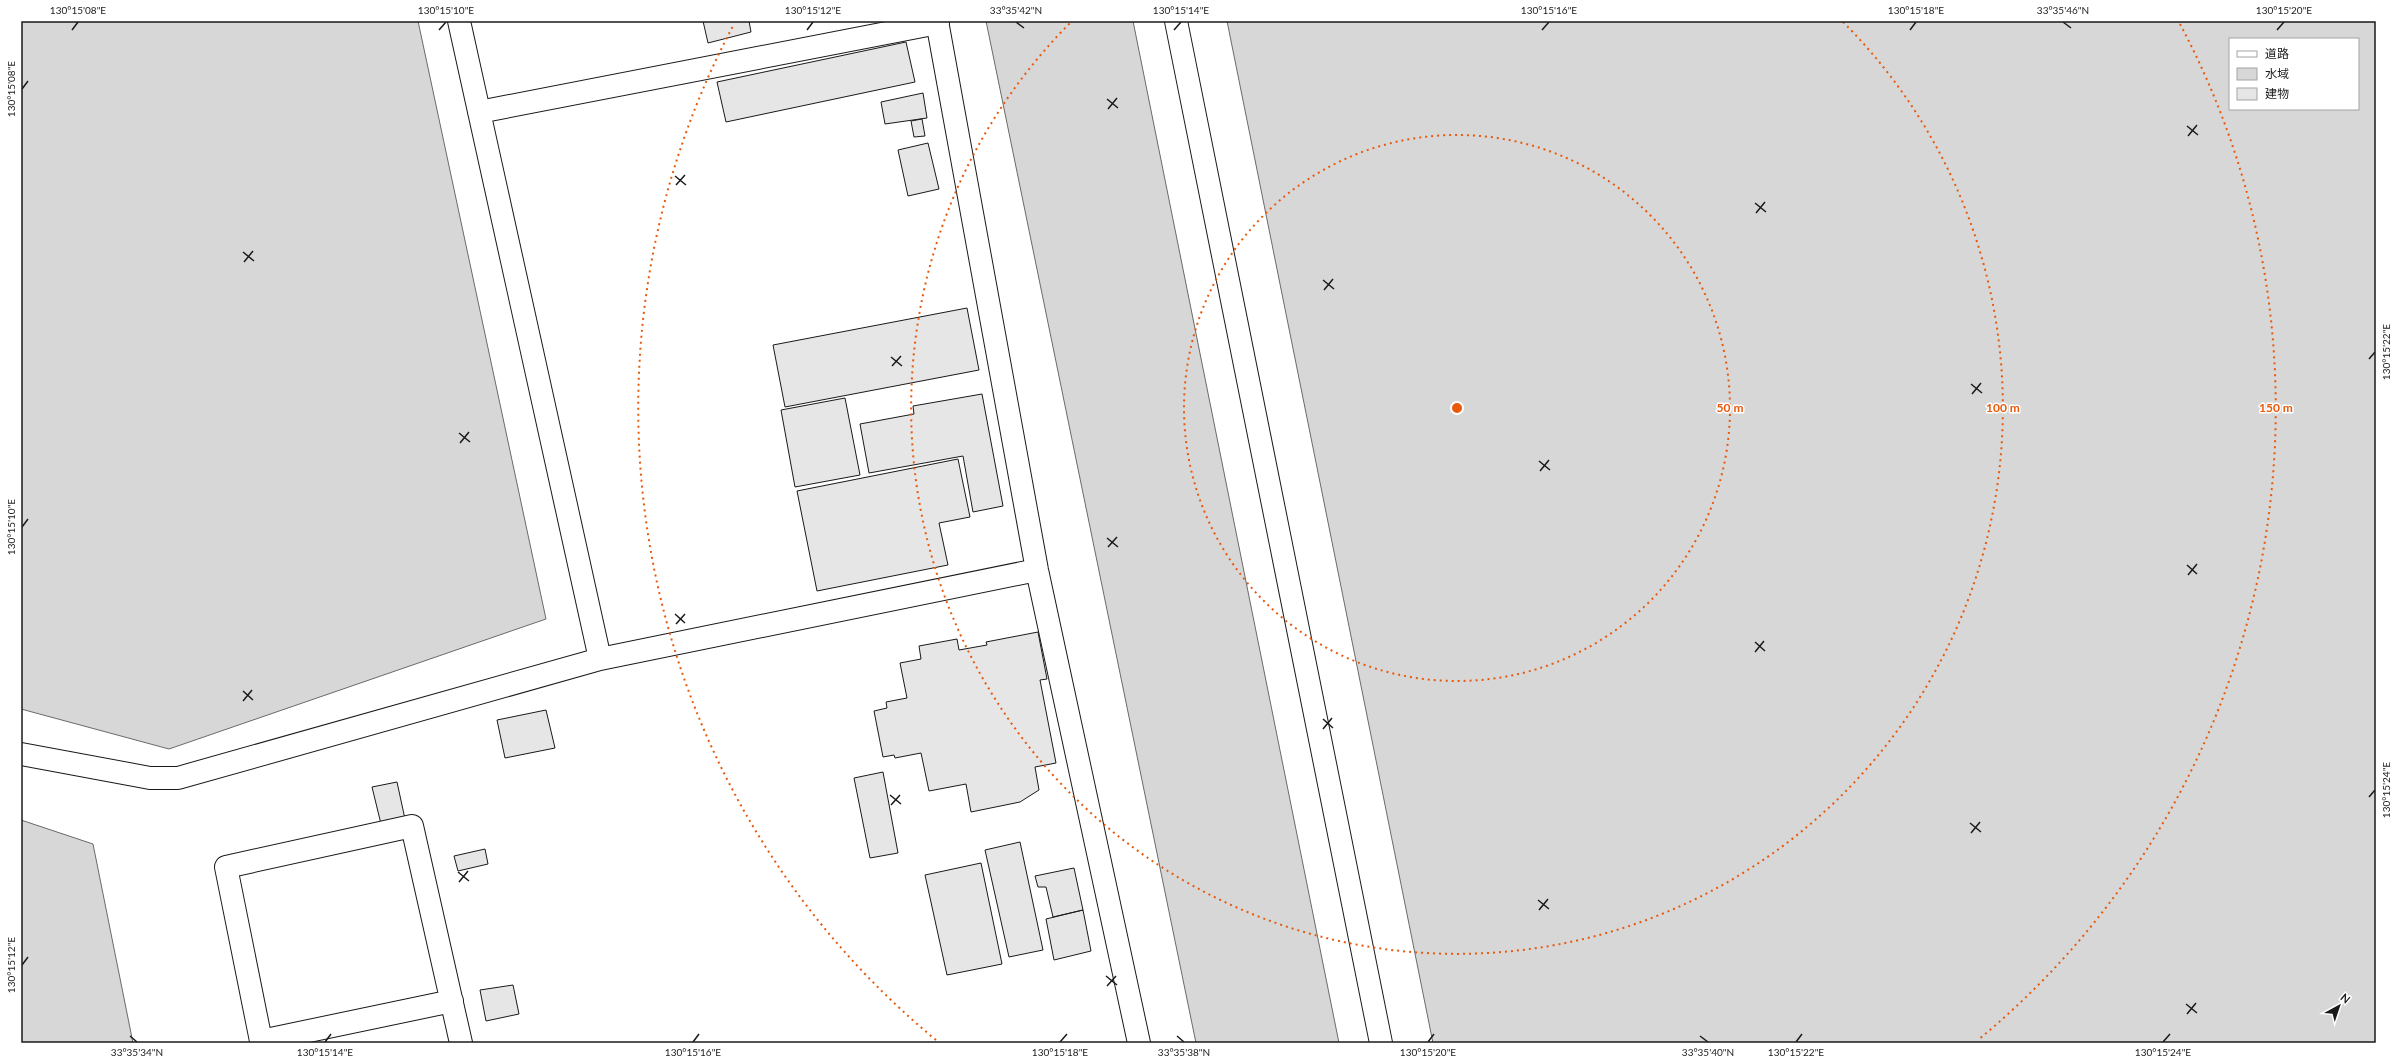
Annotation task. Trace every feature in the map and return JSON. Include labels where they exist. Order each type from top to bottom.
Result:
[{"type":"street","points":[[459,21],[600,659]]},
{"type":"street","points":[[1176,21],[1381,1043]]},
{"type":"street","points":[[479,112],[937,22],[1037,570],[1138,1043]]},
{"type":"street","points":[[21,754],[150,778],[178,778],[600,659],[1037,570]]},
{"type":"street","points":[[452,1001],[260,1041],[226,867],[412,826],[452,1001],[461,1043]]},
{"type":"water","points":[[21,21],[418,21],[546,619],[169,749],[21,709]]},
{"type":"water","points":[[986,21],[1133,21],[1339,1043],[1196,1043]]},
{"type":"water","points":[[1227,21],[2376,21],[2376,1043],[1433,1043]]},
{"type":"water","points":[[21,820],[93,844],[133,1043],[21,1043]]},
{"type":"building","points":[[703,21],[749,21],[751,32],[708,43]]},
{"type":"building","points":[[906,42],[915,82],[726,122],[717,82]]},
{"type":"building","points":[[923,93],[927,118],[885,124],[881,102]]},
{"type":"building","points":[[922,119],[925,136],[914,137],[911,121]]},
{"type":"building","points":[[928,143],[939,189],[908,196],[898,150]]},
{"type":"building","points":[[967,308],[979,370],[785,407],[773,345]]},
{"type":"building","points":[[982,394],[1003,506],[973,512],[963,456],[869,473],[860,424],[914,414],[913,406]]},
{"type":"building","points":[[845,398],[860,475],[795,487],[781,410]]},
{"type":"building","points":[[958,459],[970,517],[939,523],[948,565],[817,591],[797,491]]},
{"type":"building","points":[[1038,632],[1047,679],[1040,680],[1056,763],[1035,767],[1039,790],[1020,802],[971,812],[966,784],[929,791],[921,753],[895,758],[894,755],[883,757],[874,711],[887,708],[886,702],[907,698],[900,663],[921,659],[919,646],[957,639],[959,650],[987,645],[986,642]]},
{"type":"building","points":[[546,710],[555,748],[505,758],[497,720]]},
{"type":"building","points":[[883,772],[898,853],[870,858],[854,778]]},
{"type":"building","points":[[397,782],[405,819],[381,824],[372,787]]},
{"type":"building","points":[[1020,842],[1043,950],[1009,957],[985,850]]},
{"type":"building","points":[[485,849],[488,864],[458,871],[454,856]]},
{"type":"building","points":[[981,863],[1002,964],[947,975],[925,875]]},
{"type":"building","points":[[1074,868],[1083,910],[1053,917],[1046,887],[1038,887],[1035,876]]},
{"type":"building","points":[[1083,910],[1091,951],[1054,960],[1046,919]]},
{"type":"building","points":[[513,985],[519,1014],[486,1021],[480,990]]}]
